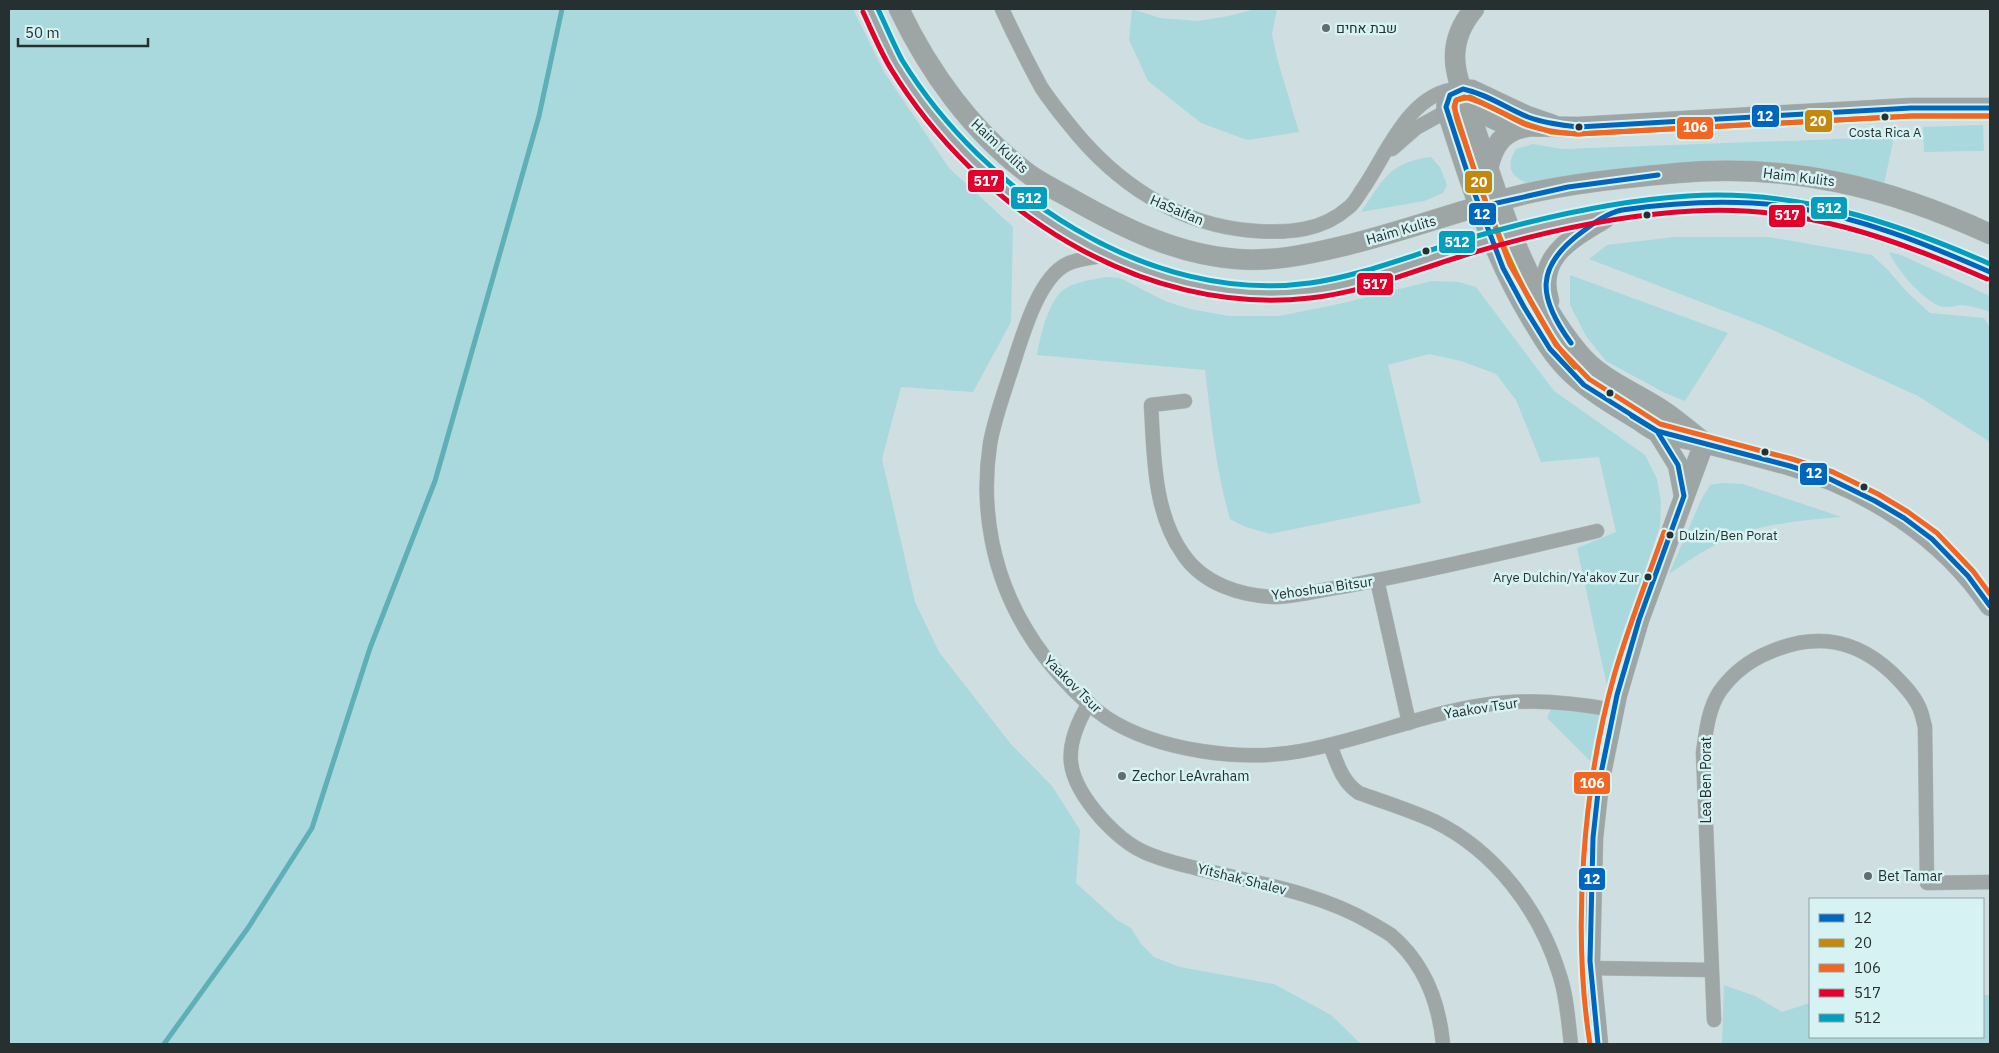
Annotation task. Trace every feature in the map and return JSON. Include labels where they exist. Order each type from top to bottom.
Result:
[{"type":"street","name":"Haim Kulits","points":[[870,9],[891,56],[925,105],[951,138],[982,170],[1015,197],[1065,232],[1134,267],[1204,287],[1270,294],[1309,291],[1344,284],[1512,234],[1565,221],[1612,212],[1681,204],[1725,202],[1761,203],[1823,212],[1890,230],[1990,272]]},
{"type":"street","name":"Haim Kulits","points":[[899,9],[915,42],[971,120],[1000,150],[1032,176],[1126,228],[1172,246],[1203,255],[1261,260],[1289,258],[1377,238],[1522,195],[1570,186],[1680,173],[1723,171],[1786,174],[1827,179],[1903,198],[1990,234]]},
{"type":"street","name":"HaSaifan","points":[[1002,9],[1042,88],[1080,138],[1102,162],[1143,195],[1189,218],[1221,227],[1282,233],[1311,228],[1333,220],[1350,207],[1400,128],[1417,109],[1445,91],[1466,98]]},
{"type":"street","points":[[1474,9],[1466,18],[1456,44],[1455,62],[1488,169],[1523,261],[1555,320],[1579,354],[1610,380],[1668,413],[1704,442]]},
{"type":"street","points":[[1466,98],[1478,92],[1527,116],[1553,125]]},
{"type":"street","points":[[1466,98],[1505,124],[1531,126]]},
{"type":"street","name":"HaSaifan","points":[[1384,156],[1416,128],[1466,98]]},
{"type":"street","points":[[1488,169],[1492,152],[1501,139],[1507,133],[1518,128],[1531,126],[1597,126],[1911,108],[1990,108]]},
{"type":"street","points":[[1447,111],[1491,240],[1504,268],[1524,308],[1550,349],[1584,385],[1657,432],[1704,442],[1790,466],[1830,479],[1875,501],[1904,518],[1932,539],[1968,576],[1990,606]]},
{"type":"street","points":[[1555,320],[1547,296],[1548,266],[1560,249],[1612,212]]},
{"type":"street","name":"Yaakov Tsur","points":[[1109,255],[1068,263],[1054,272],[1044,284],[1027,324],[997,413],[990,446],[988,490],[989,532],[1001,577],[1015,612],[1035,644],[1059,672],[1106,718],[1135,733],[1197,750],[1235,755],[1268,755],[1330,745],[1448,712],[1516,701],[1580,704],[1613,710]]},
{"type":"street","name":"Yehoshua Bitsur","points":[[1185,401],[1151,405],[1155,467],[1166,520],[1176,544],[1184,556],[1204,576],[1230,589],[1252,595],[1277,597],[1377,580],[1597,531]]},
{"type":"street","points":[[1657,432],[1678,465],[1684,496]]},
{"type":"street","points":[[1598,1044],[1590,968],[1592,838],[1599,783],[1613,710],[1639,620],[1704,442]]},
{"type":"street","points":[[1377,580],[1408,723]]},
{"type":"street","name":"Lea Ben Porat","points":[[1714,1020],[1703,752],[1707,720],[1719,692],[1735,673],[1756,658],[1787,644],[1812,640],[1838,642],[1863,651],[1881,663],[1906,686],[1919,706],[1925,727],[1927,882],[1990,882]]},
{"type":"street","name":"Yitshak Shalev","points":[[1089,702],[1077,722],[1072,737],[1070,758],[1075,782],[1089,804],[1110,828],[1140,851],[1169,861],[1320,899],[1356,914],[1390,934],[1414,959],[1432,992],[1441,1024],[1443,1044]]},
{"type":"street","points":[[1330,745],[1338,766],[1349,786],[1359,792],[1433,821],[1461,837],[1504,875],[1542,928],[1560,974],[1571,1044]]},
{"type":"street","points":[[1590,968],[1712,970]]},
{"type":"shaded area","points":[[9,9],[853,9],[884,72],[949,168],[1013,227],[1011,322],[973,392],[901,387],[882,459],[915,602],[939,652],[1010,743],[1052,786],[1080,830],[1076,883],[1117,920],[1131,928],[1141,944],[1154,957],[1180,967],[1274,984],[1331,1015],[1361,1044],[9,1044]]},
{"type":"shaded area","points":[[1132,9],[1160,18],[1198,21],[1255,9],[1277,9],[1272,34],[1277,58],[1299,132],[1247,140],[1201,123],[1148,81],[1129,40]]},
{"type":"shaded area","points":[[1983,125],[1984,151],[1924,152],[1923,127]]},
{"type":"shaded area","points":[[1894,137],[1884,184],[1784,166],[1534,186],[1516,177],[1511,168],[1512,156],[1516,149],[1533,144],[1562,149]]},
{"type":"shaded area","points":[[1431,157],[1440,167],[1447,185],[1443,193],[1424,201],[1361,212],[1388,174],[1405,163]]},
{"type":"shaded area","points":[[1674,237],[1769,237],[1872,255],[1930,313],[1984,318],[1990,328],[1990,442],[1918,396],[1766,327],[1589,259],[1607,245]]},
{"type":"shaded area","points":[[1889,252],[1901,255],[1990,296],[1990,312],[1964,305],[1945,307],[1938,305],[1912,285],[1892,259]]},
{"type":"shaded area","points":[[1570,275],[1728,333],[1685,401],[1665,393],[1606,361],[1586,336],[1570,305]]},
{"type":"shaded area","points":[[1106,277],[1120,278],[1165,301],[1190,309],[1229,316],[1279,316],[1339,304],[1432,281],[1459,282],[1476,287],[1554,391],[1645,455],[1657,479],[1661,502],[1660,526],[1607,686],[1577,548],[1616,532],[1599,457],[1541,462],[1516,400],[1496,374],[1461,361],[1429,354],[1388,365],[1421,503],[1270,534],[1243,526],[1230,519],[1225,501],[1214,445],[1205,370],[1037,355],[1042,331],[1059,294],[1075,284]]},
{"type":"shaded area","points":[[1723,483],[1743,484],[1842,517],[1790,522],[1746,531],[1711,547],[1669,574],[1701,500],[1710,485]]},
{"type":"shaded area","points":[[1551,709],[1604,714],[1593,764],[1547,718]]},
{"type":"shaded area","points":[[1724,985],[1755,996],[1782,1012],[1809,1003],[1809,1038],[1984,1038],[1984,995],[1990,995],[1990,1044],[1722,1044]]},
{"type":"waterway","points":[[164,1044],[248,928],[312,828],[370,648],[435,481],[539,116],[562,9]]},
{"type":"transit line","name":"512","points":[[878,9],[902,60],[936,109],[978,154],[1024,195],[1076,230],[1131,257],[1189,276],[1249,285],[1310,283],[1386,265],[1488,233],[1572,212],[1659,198],[1728,195],[1805,203],[1843,211],[1917,234],[1990,264]]},
{"type":"transit line","name":"517","points":[[863,12],[891,69],[927,120],[969,167],[1017,208],[1069,243],[1126,271],[1185,290],[1247,299],[1310,298],[1349,291],[1387,281],[1462,256],[1576,226],[1664,213],[1732,210],[1771,213],[1844,227],[1916,250],[1987,279]]},
{"type":"transit line","name":"12","points":[[1990,108],[1911,108],[1578,127],[1553,124],[1534,119],[1480,94],[1463,89],[1450,95],[1446,107],[1471,184],[1503,268],[1550,349],[1584,385],[1657,431],[1790,466],[1830,479],[1875,501],[1904,518],[1932,539],[1968,576],[1990,606]]},
{"type":"transit line","name":"106","points":[[1990,116],[1911,116],[1578,134],[1530,126],[1480,102],[1464,97],[1456,100],[1454,107],[1478,182],[1510,265],[1556,345],[1589,379],[1660,424],[1792,459],[1833,472],[1878,494],[1908,512],[1937,533],[1973,571],[1990,594]]},
{"type":"transit line","name":"20","points":[[1575,367],[1557,345],[1542,321],[1504,247],[1480,187],[1458,122],[1455,109],[1457,100],[1470,97],[1524,123],[1551,132],[1577,134],[1911,116],[1990,116]]},
{"type":"transit line","name":"12","points":[[1479,207],[1568,187],[1658,175]]},
{"type":"transit line","name":"12","points":[[1571,343],[1552,312],[1547,297],[1546,284],[1549,271],[1555,258],[1566,245],[1596,222],[1616,211],[1707,202],[1750,203],[1792,207],[1869,225],[1990,272]]},
{"type":"transit line","name":"12","points":[[1598,1044],[1590,961],[1593,838],[1599,783],[1617,695],[1639,620],[1684,496],[1678,465],[1657,431],[1632,416]]},
{"type":"transit line","name":"106","points":[[1590,1044],[1582,954],[1584,859],[1588,811],[1603,719],[1614,676],[1631,622],[1664,532]]},
{"type":"place","name":"שבת אחים","points":[[1326,28]]},
{"type":"place","name":"Costa Rica A","points":[[1885,117]]},
{"type":"place","name":"Dulzin/Ben Porat","points":[[1670,535]]},
{"type":"place","name":"Arye Dulchin/Ya'akov Zur","points":[[1648,577]]},
{"type":"place","name":"Zechor LeAvraham","points":[[1122,776]]},
{"type":"place","name":"Bet Tamar","points":[[1868,876]]}]
